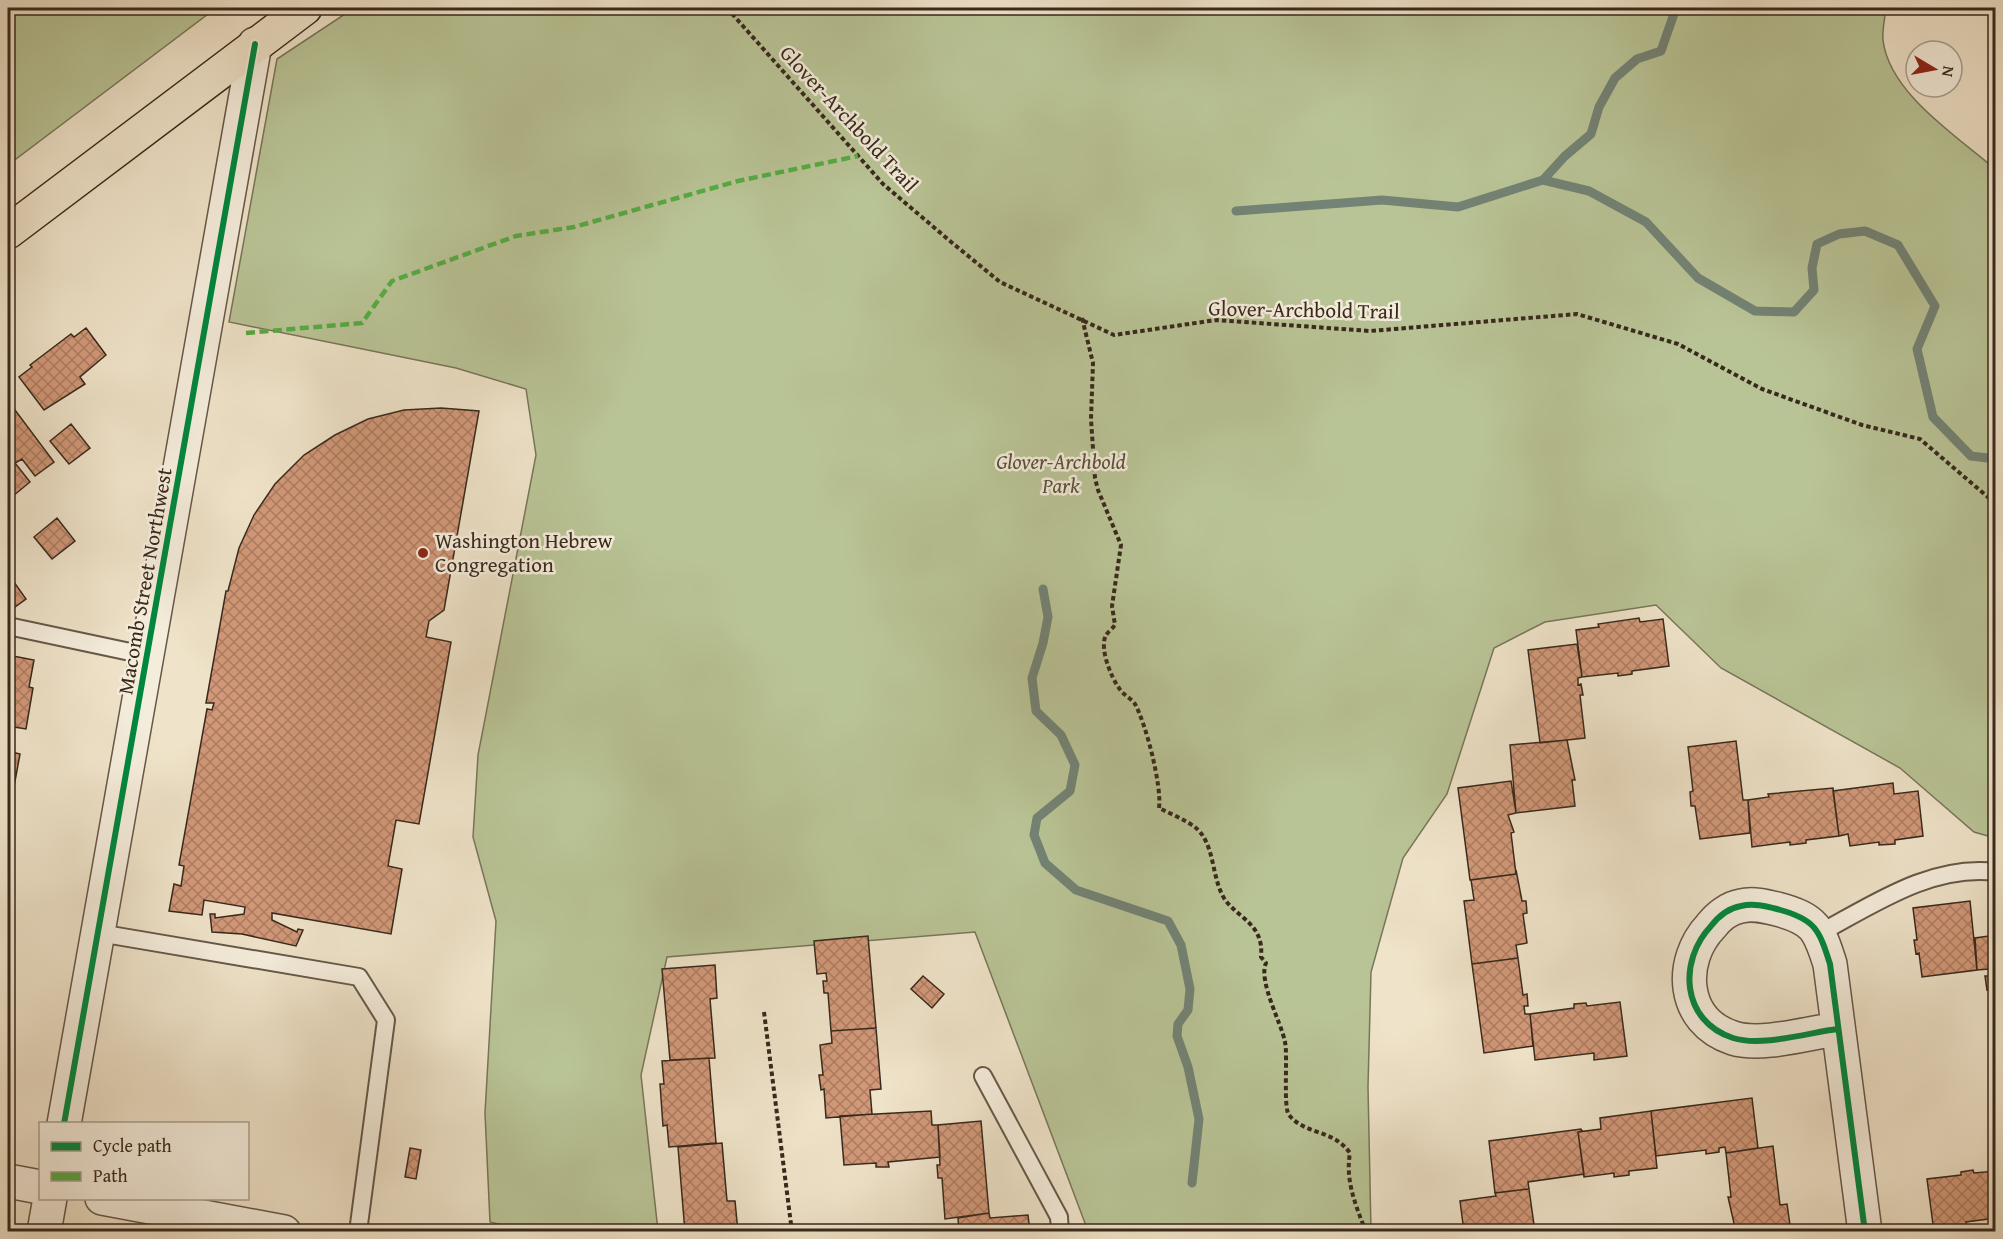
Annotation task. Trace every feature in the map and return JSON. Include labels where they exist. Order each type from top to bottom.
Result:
[{"type":"main road","points":[[8,232],[305,8]]},
{"type":"street","name":"Macomb Street Northwest","points":[[64,1122],[149,656],[255,44]]},
{"type":"street","points":[[1837,1029],[1753,1041],[1732,1038],[1713,1028],[1699,1012],[1690,992],[1688,971],[1693,950],[1719,916],[1740,906],[1762,906],[1788,912],[1808,921],[1820,933],[1830,964],[1865,1232]]},
{"type":"street","points":[[8,1181],[39,1187]]},
{"type":"street","points":[[44,1232],[50,1200]]},
{"type":"street","points":[[113,1200],[284,1232]]},
{"type":"lane","points":[[8,626],[149,656]]},
{"type":"lane","points":[[1820,933],[1884,899],[1939,875],[1973,869],[1995,872]]},
{"type":"lane","points":[[99,933],[359,977],[386,1020],[358,1232]]},
{"type":"lane","points":[[983,1076],[1059,1217],[1060,1232]]},
{"type":"path","points":[[1082,317],[1093,363],[1091,419],[1095,478],[1121,545],[1112,606],[1115,625],[1106,636],[1104,646],[1106,658],[1119,689],[1134,702],[1144,725],[1161,793],[1160,808],[1198,829],[1208,848],[1226,900],[1244,915],[1257,934],[1262,947],[1260,957],[1266,963],[1263,969],[1267,987],[1285,1043],[1285,1107],[1288,1115],[1305,1127],[1341,1141],[1350,1153],[1348,1165],[1352,1195],[1366,1232]]},
{"type":"path","points":[[764,1012],[792,1232]]},
{"type":"green space","points":[[8,8],[216,8],[8,165]]},
{"type":"green space","name":"Glover-Archbold Park","points":[[354,8],[1886,8],[1883,40],[1888,59],[1904,86],[1904,99],[1915,99],[1944,128],[1995,169],[1995,838],[1974,832],[1900,768],[1721,668],[1656,605],[1545,622],[1494,648],[1447,794],[1403,858],[1371,972],[1368,1087],[1371,1231],[1088,1231],[975,932],[667,957],[641,1075],[658,1231],[525,1231],[490,1222],[485,1113],[496,921],[473,837],[478,755],[536,455],[526,389],[456,368],[229,322],[277,59]]},
{"type":"building","points":[[86,328],[106,355],[80,377],[85,384],[44,410],[19,377],[32,367],[30,365],[71,334],[74,337]]},
{"type":"building","points":[[12,406],[54,462],[35,476],[22,459],[15,463],[30,482],[13,496],[8,489],[8,410]]},
{"type":"building","points":[[441,408],[479,411],[444,610],[429,621],[426,637],[451,642],[419,824],[396,820],[388,866],[402,869],[391,934],[272,913],[272,920],[297,932],[298,929],[303,930],[296,946],[242,934],[212,932],[210,914],[215,914],[215,918],[244,914],[245,907],[204,900],[202,915],[169,911],[174,884],[181,886],[184,866],[179,865],[207,709],[212,710],[214,703],[206,703],[226,591],[228,591],[239,548],[254,515],[275,484],[304,455],[335,435],[368,419],[404,410]]},
{"type":"building","points":[[71,424],[90,448],[69,464],[50,441]]},
{"type":"building","points":[[57,518],[75,541],[52,559],[34,537]]},
{"type":"building","points":[[8,576],[26,599],[8,612]]},
{"type":"building","points":[[1639,618],[1640,622],[1663,619],[1669,666],[1632,671],[1632,674],[1618,676],[1618,673],[1582,677],[1576,630]]},
{"type":"building","points":[[1577,644],[1582,677],[1578,678],[1578,685],[1581,684],[1583,695],[1580,695],[1585,738],[1540,743],[1528,650]]},
{"type":"building","points":[[8,655],[34,660],[29,687],[33,688],[26,729],[8,726]]},
{"type":"building","points":[[1567,740],[1575,780],[1572,780],[1575,806],[1516,813],[1510,745]]},
{"type":"building","points":[[1736,741],[1743,800],[1748,800],[1750,833],[1700,839],[1695,806],[1691,806],[1690,792],[1693,791],[1688,747]]},
{"type":"building","points":[[8,751],[20,754],[11,803],[8,803]]},
{"type":"building","points":[[1511,781],[1516,813],[1508,815],[1514,832],[1511,833],[1516,874],[1470,880],[1458,788]]},
{"type":"building","points":[[1893,783],[1894,794],[1918,791],[1923,836],[1895,840],[1895,844],[1879,845],[1879,842],[1850,846],[1848,834],[1839,836],[1833,791]]},
{"type":"building","points":[[1833,788],[1839,836],[1806,840],[1806,843],[1790,845],[1790,842],[1752,847],[1748,800],[1769,797],[1768,794]]},
{"type":"building","points":[[1516,870],[1522,901],[1526,901],[1527,913],[1523,914],[1527,943],[1516,945],[1518,958],[1472,964],[1464,901],[1474,900],[1471,880],[1516,874]]},
{"type":"building","points":[[1970,901],[1977,970],[1922,977],[1919,953],[1916,954],[1914,940],[1917,940],[1913,908]]},
{"type":"building","points":[[1996,935],[1996,1022],[1991,989],[1987,990],[1985,976],[1990,976],[1989,969],[1977,970],[1975,938]]},
{"type":"building","points":[[868,936],[876,1028],[831,1031],[828,993],[824,993],[823,981],[827,981],[826,973],[817,974],[814,941]]},
{"type":"building","points":[[1518,958],[1523,995],[1527,994],[1528,1006],[1524,1006],[1525,1014],[1530,1014],[1533,1046],[1484,1053],[1472,964]]},
{"type":"building","points":[[715,965],[717,998],[710,999],[715,1058],[670,1060],[662,969]]},
{"type":"building","points":[[923,976],[944,994],[932,1008],[911,989]]},
{"type":"building","points":[[1620,1002],[1627,1056],[1594,1060],[1594,1053],[1535,1060],[1530,1014],[1574,1008],[1574,1004],[1586,1003],[1587,1006]]},
{"type":"building","points":[[876,1028],[881,1089],[870,1090],[872,1114],[826,1118],[824,1089],[821,1090],[819,1075],[823,1075],[820,1045],[832,1043],[831,1031]]},
{"type":"building","points":[[709,1058],[716,1143],[669,1147],[667,1125],[663,1126],[660,1084],[664,1084],[662,1061]]},
{"type":"building","points":[[1752,1098],[1758,1148],[1726,1153],[1725,1147],[1719,1148],[1719,1152],[1706,1154],[1706,1150],[1656,1156],[1651,1111]]},
{"type":"building","points":[[931,1111],[932,1125],[938,1125],[940,1157],[888,1162],[889,1167],[876,1167],[876,1163],[844,1165],[840,1116]]},
{"type":"building","points":[[1651,1111],[1657,1168],[1629,1171],[1629,1175],[1614,1177],[1614,1173],[1584,1177],[1578,1132],[1601,1129],[1600,1118]]},
{"type":"building","points":[[981,1121],[989,1213],[945,1219],[942,1178],[938,1178],[937,1165],[940,1165],[938,1125]]},
{"type":"building","points":[[1581,1129],[1582,1131],[1578,1132],[1584,1174],[1528,1182],[1529,1189],[1495,1193],[1489,1141]]},
{"type":"building","points":[[722,1143],[727,1201],[735,1201],[738,1232],[685,1232],[678,1147]]},
{"type":"building","points":[[1773,1146],[1780,1205],[1787,1204],[1791,1232],[1736,1232],[1728,1197],[1731,1197],[1726,1153]]},
{"type":"building","points":[[410,1148],[421,1150],[416,1179],[405,1177]]},
{"type":"building","points":[[1973,1170],[1974,1173],[1996,1171],[1996,1218],[1966,1222],[1967,1229],[1934,1232],[1927,1179],[1961,1175],[1961,1172]]},
{"type":"building","points":[[1529,1189],[1535,1232],[1464,1232],[1460,1201],[1496,1196],[1495,1193]]},
{"type":"building","points":[[989,1213],[990,1218],[1028,1215],[1030,1232],[959,1232],[958,1218]]},
{"type":"waterway","points":[[1543,180],[1565,156],[1591,134],[1599,107],[1615,78],[1637,59],[1661,51],[1676,8]]},
{"type":"waterway","points":[[1236,211],[1382,200],[1458,207],[1543,180],[1589,191],[1646,222],[1698,278],[1755,311],[1794,312],[1814,290],[1812,268],[1817,244],[1839,234],[1865,231],[1898,245],[1935,306],[1917,349],[1933,417],[1971,456],[1996,459]]},
{"type":"waterway","points":[[1043,589],[1048,617],[1032,678],[1036,711],[1061,735],[1075,765],[1070,791],[1037,818],[1034,835],[1045,863],[1076,890],[1168,921],[1181,945],[1190,989],[1188,1010],[1178,1024],[1177,1036],[1188,1067],[1199,1119],[1192,1183]]},
{"type":"marked path","points":[[246,333],[362,323],[392,281],[516,236],[574,227],[738,181],[858,156]]},
{"type":"cycle path","points":[[64,1122],[255,44]]},
{"type":"cycle path","points":[[1837,1029],[1757,1041],[1733,1038],[1716,1030],[1703,1018],[1694,1004],[1690,989],[1693,956],[1700,940],[1724,913],[1737,907],[1750,905],[1772,908],[1800,917],[1814,927],[1818,934],[1830,964],[1865,1232]]},
{"type":"place","name":"Washington Hebrew Congregation","points":[[423,553]]}]
